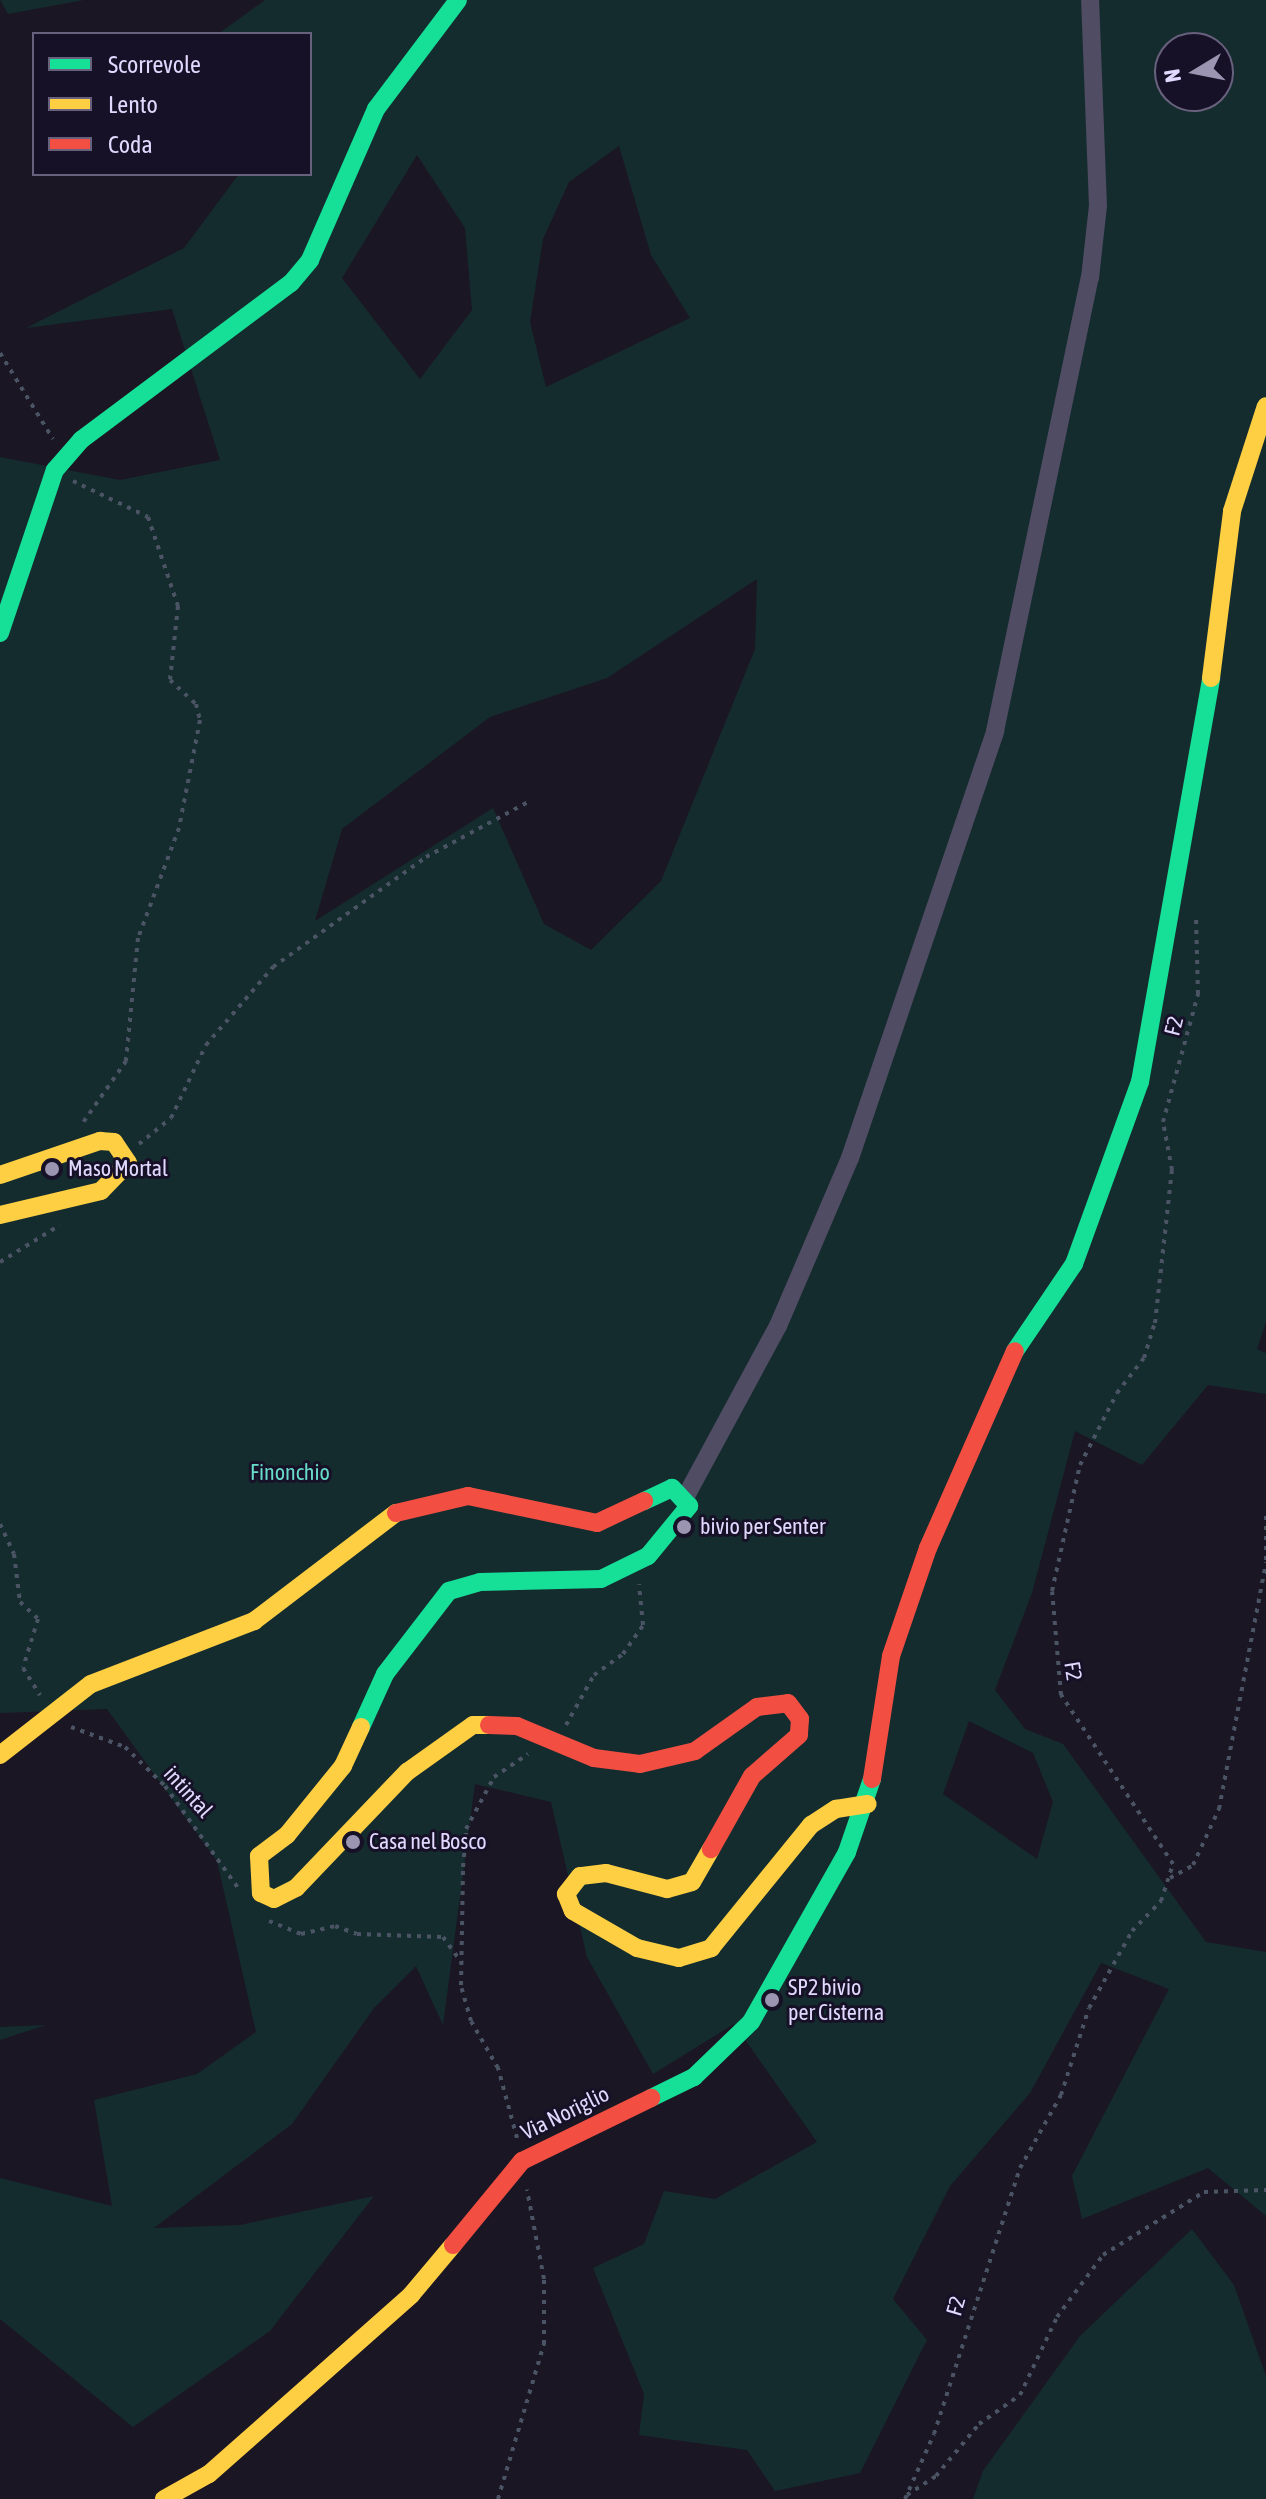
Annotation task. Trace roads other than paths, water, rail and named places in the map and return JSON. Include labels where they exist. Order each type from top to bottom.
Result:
[{"type":"street","points":[[0,633],[55,470],[81,440],[291,283],[310,260],[376,109],[458,0]]},
{"type":"street","points":[[868,1804],[836,1809],[811,1825],[711,1948],[679,1958],[637,1948],[573,1911],[566,1894],[580,1876],[606,1873],[667,1889],[692,1882],[752,1776],[799,1735],[800,1719],[788,1703],[772,1702],[695,1751],[640,1764],[594,1758],[558,1738],[517,1726],[473,1725],[407,1772],[296,1888],[274,1899],[261,1893],[259,1856],[287,1835],[343,1766],[385,1674],[415,1625],[449,1591],[480,1582],[576,1584],[648,1556],[675,1529],[689,1506],[686,1496],[778,1326],[850,1158],[995,731],[1090,278],[1098,206],[1090,0]]},
{"type":"street","name":"Via Noriglio","points":[[164,2499],[209,2474],[411,2295],[522,2161],[694,2077],[720,2056],[759,2009],[868,1804],[891,1656],[928,1548],[1009,1360],[1074,1264],[1140,1082],[1197,784],[1232,511],[1266,406]]},
{"type":"street","points":[[0,1175],[100,1141],[123,1152],[122,1176],[74,1198],[0,1215]]},
{"type":"street","points":[[0,1755],[91,1684],[254,1621],[385,1517],[428,1500],[468,1496],[578,1524],[620,1515],[661,1491],[686,1496]]},
{"type":"place","name":"Maso Mortal","points":[[52,1169]]},
{"type":"place","name":"bivio per Senter","points":[[684,1527]]},
{"type":"place","name":"Casa nel Bosco","points":[[353,1842]]},
{"type":"place","name":"SP2 bivio per Cisterna","points":[[772,2000]]},
{"type":"park label","name":"Finonchio","points":[[290,1473]]}]
